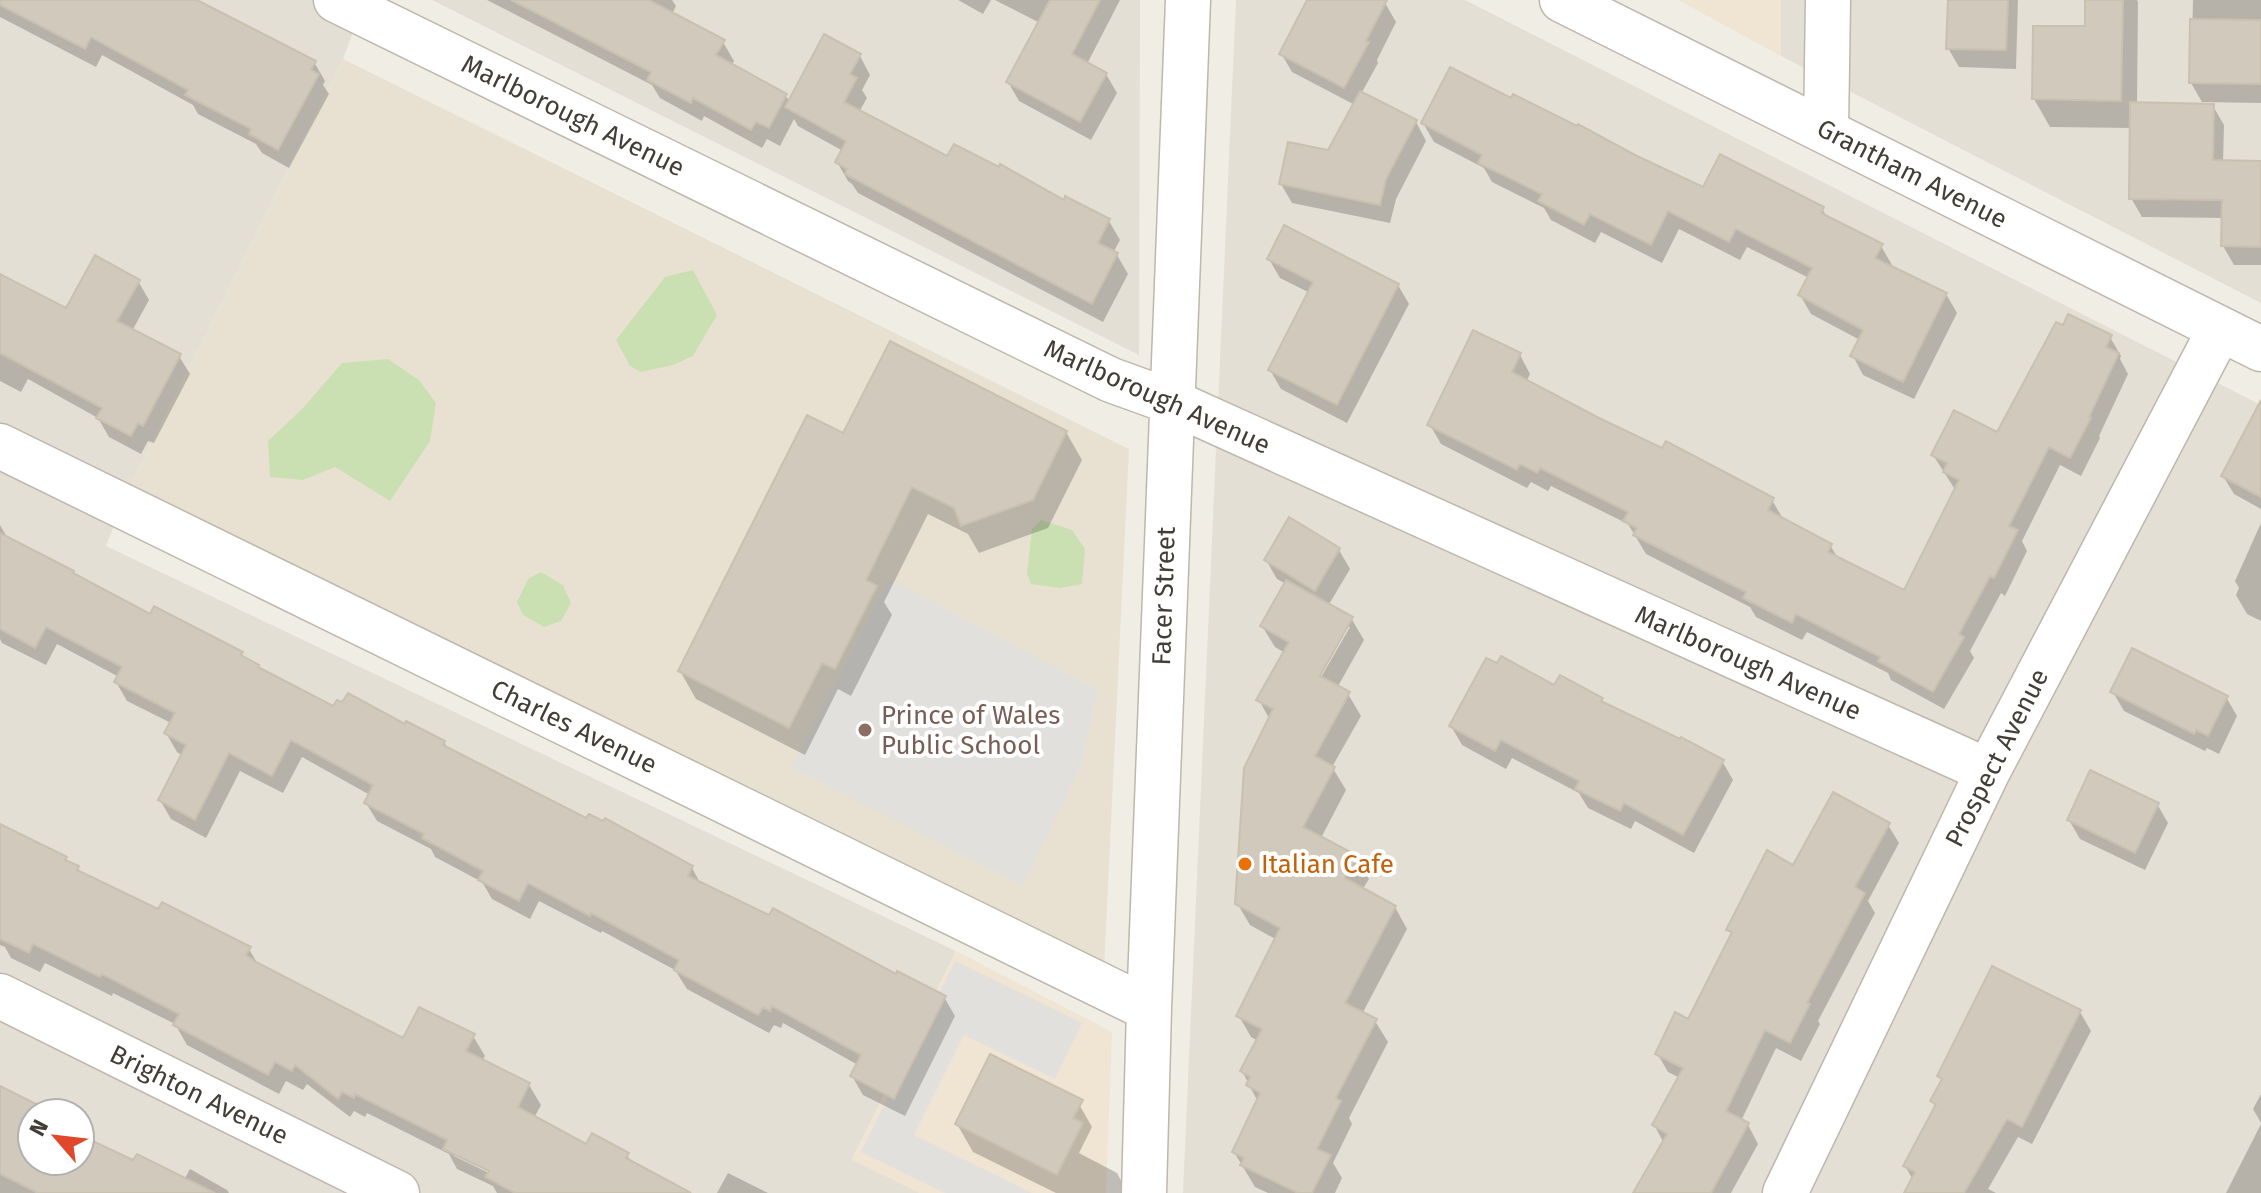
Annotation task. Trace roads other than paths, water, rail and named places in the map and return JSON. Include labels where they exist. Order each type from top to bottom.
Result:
[{"type":"street","name":"Marlborough Avenue","points":[[336,0],[1111,380],[1172,402],[1988,771]]},
{"type":"street","name":"Facer Street","points":[[1144,1193],[1188,0]]},
{"type":"street","name":"Grantham Avenue","points":[[1562,0],[2261,349]]},
{"type":"street","points":[[1826,130],[1828,0]]},
{"type":"street","name":"Prospect Avenue","points":[[1785,1193],[1988,771],[2220,329]]},
{"type":"street","name":"Charles Avenue","points":[[0,446],[1149,1009]]},
{"type":"street","name":"Brighton Avenue","points":[[0,996],[397,1193]]},
{"type":"place","name":"Prince of Wales Public School","points":[[865,730]]},
{"type":"place","name":"Italian Cafe","points":[[1245,864]]}]
